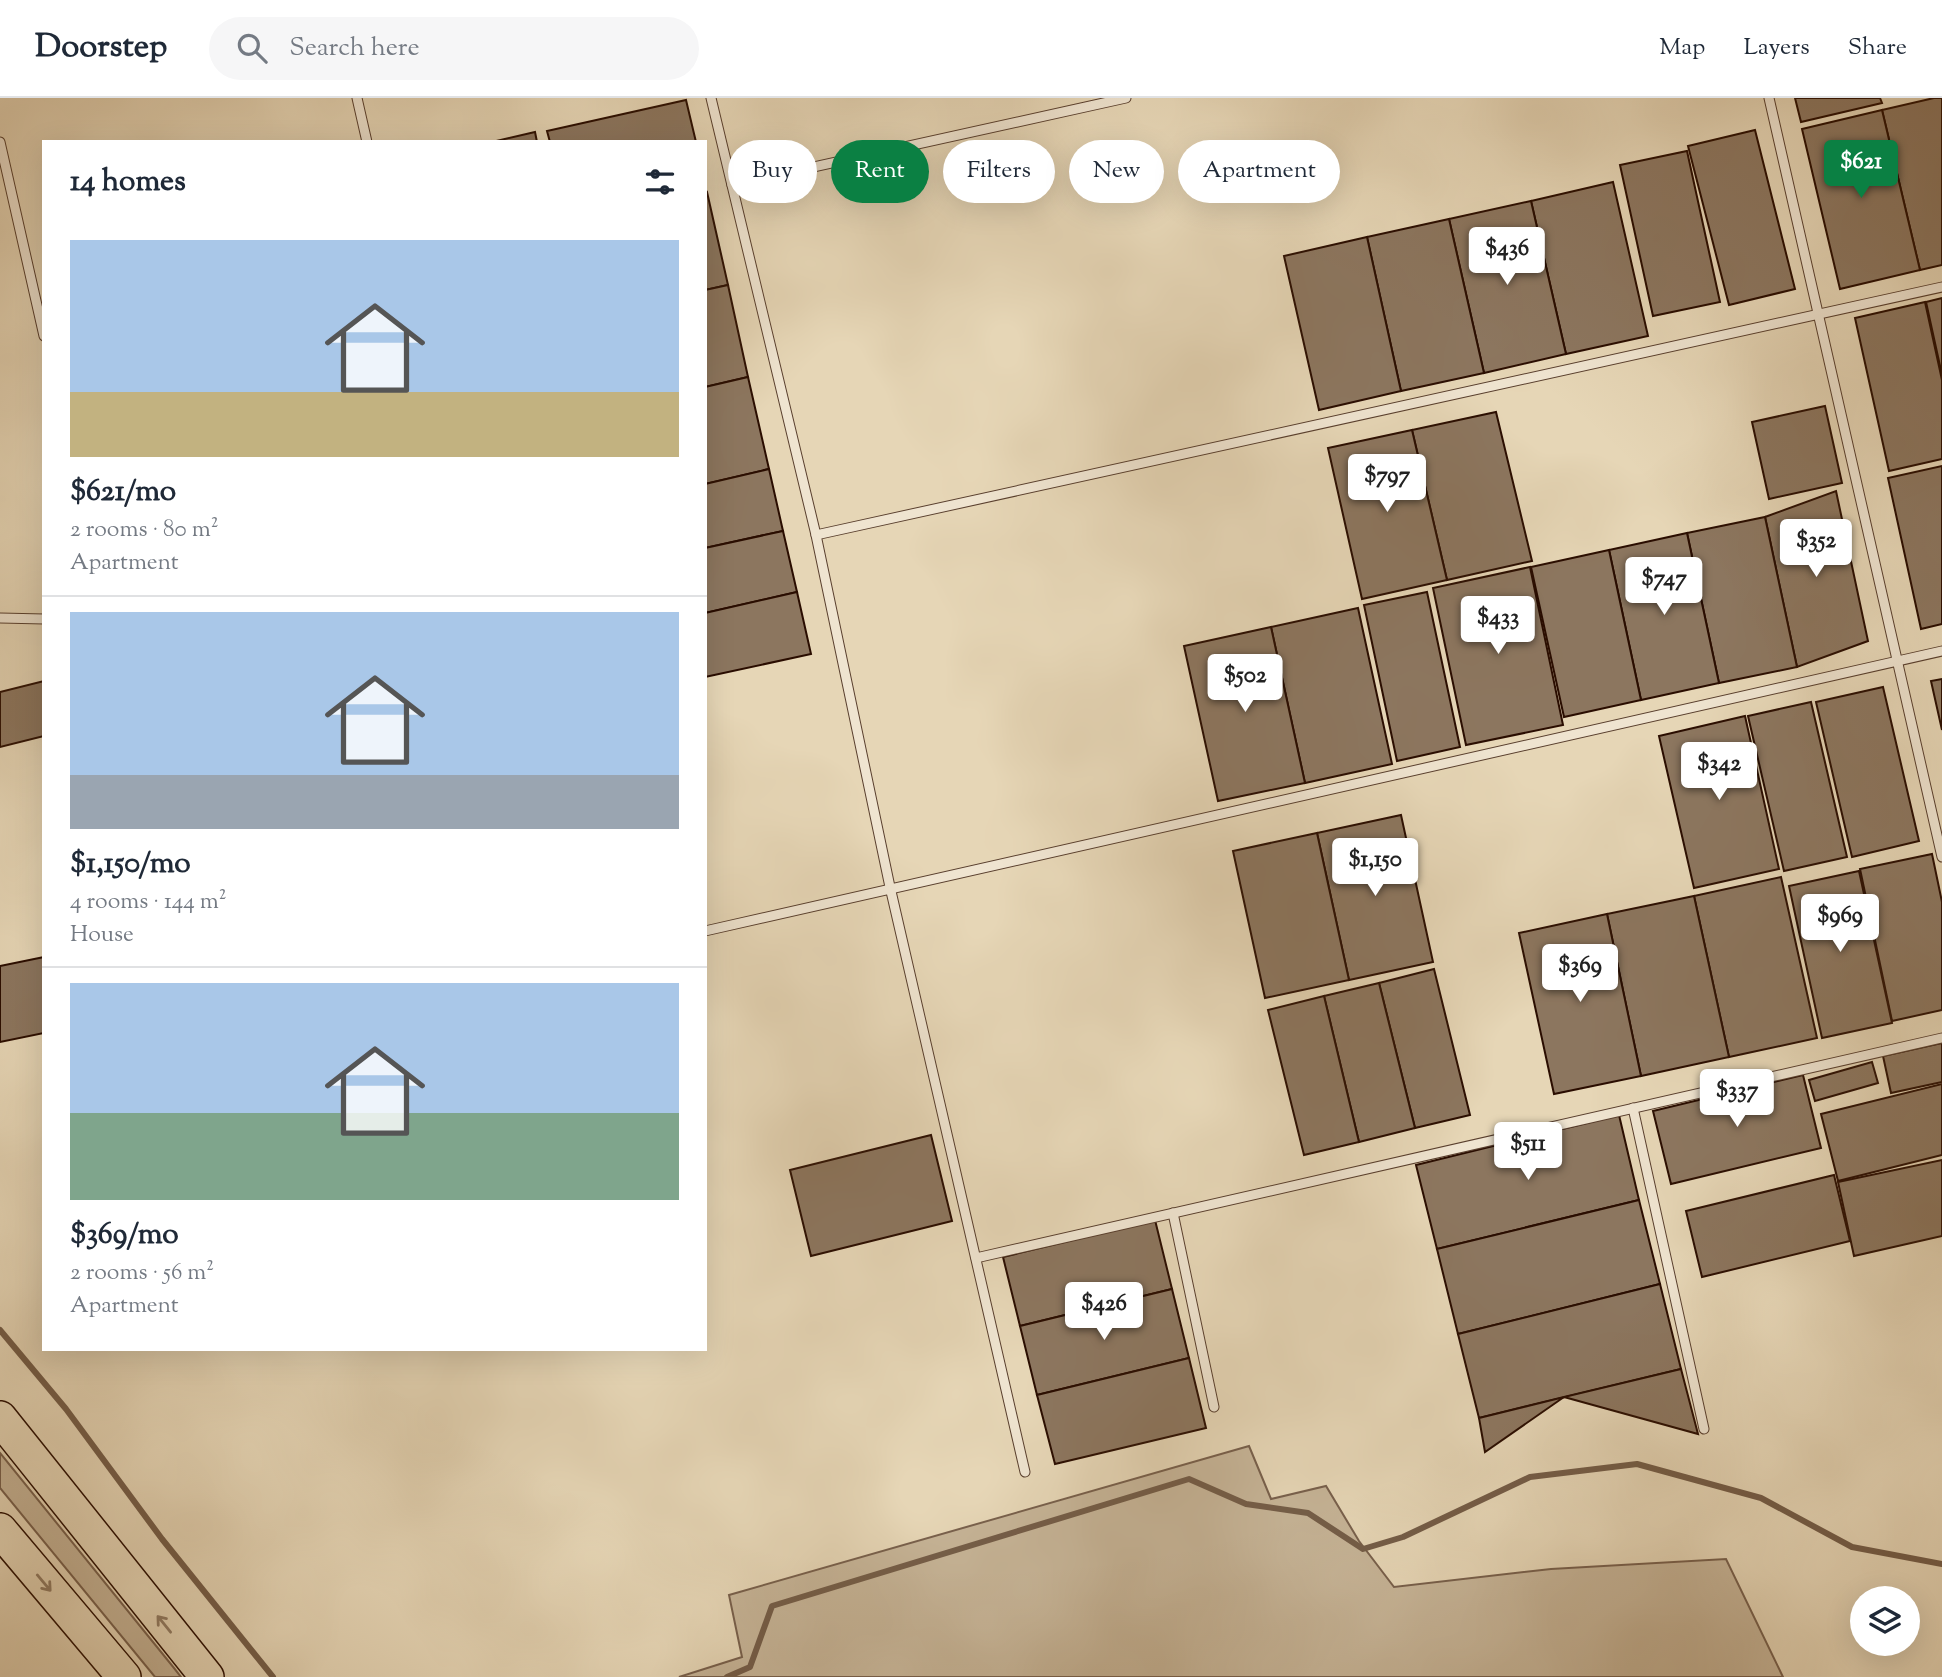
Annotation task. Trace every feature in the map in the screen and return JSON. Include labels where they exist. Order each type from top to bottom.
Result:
[{"type":"highway","points":[[0,1418],[206,1677]]},
{"type":"highway","points":[[0,1530],[124,1677]]},
{"type":"lane","points":[[357,98],[367,140]]},
{"type":"lane","points":[[712,98],[728,168]]},
{"type":"lane","points":[[817,166],[1126,98]]},
{"type":"lane","points":[[1769,98],[1942,857]]},
{"type":"lane","points":[[0,142],[42,327]]},
{"type":"lane","points":[[736,203],[816,535],[890,887],[1025,1472]]},
{"type":"lane","points":[[816,535],[1942,287]]},
{"type":"lane","points":[[0,618],[42,619]]},
{"type":"lane","points":[[707,931],[1942,651]]},
{"type":"lane","points":[[976,1258],[1942,1038]]},
{"type":"lane","points":[[1633,1108],[1704,1429]]},
{"type":"lane","points":[[1173,1213],[1214,1407]]},
{"type":"shaded area","points":[[1249,1446],[1271,1499],[1326,1486],[1359,1541],[1394,1587],[1551,1569],[1726,1559],[1783,1677],[679,1677],[742,1657],[729,1595]]},
{"type":"shaded area","points":[[0,1453],[181,1677],[155,1677],[0,1488]]},
{"type":"building","points":[[1795,98],[1880,98],[1882,103],[1801,122]]},
{"type":"building","points":[[1942,98],[1942,265],[1920,270],[1882,110]]},
{"type":"building","points":[[686,100],[696,140],[549,140],[547,131]]},
{"type":"building","points":[[1882,110],[1920,270],[1840,289],[1802,129]]},
{"type":"building","points":[[1755,130],[1795,289],[1729,305],[1688,146]]},
{"type":"building","points":[[535,132],[537,140],[501,140]]},
{"type":"building","points":[[1687,151],[1720,302],[1653,316],[1620,165]]},
{"type":"building","points":[[1613,182],[1648,336],[1566,354],[1531,201]]},
{"type":"building","points":[[707,192],[728,285],[707,290]]},
{"type":"building","points":[[1531,201],[1566,354],[1484,373],[1449,219]]},
{"type":"building","points":[[1449,219],[1484,373],[1401,391],[1367,237]]},
{"type":"building","points":[[1367,237],[1401,391],[1319,410],[1284,256]]},
{"type":"building","points":[[728,285],[748,377],[707,387],[707,290]]},
{"type":"building","points":[[1942,298],[1942,375],[1926,302]]},
{"type":"building","points":[[1925,302],[1942,380],[1942,459],[1889,471],[1855,318]]},
{"type":"building","points":[[748,377],[769,469],[707,484],[707,387]]},
{"type":"building","points":[[1825,406],[1842,483],[1769,499],[1752,422]]},
{"type":"building","points":[[1496,412],[1532,561],[1447,580],[1412,430]]},
{"type":"building","points":[[1412,430],[1447,580],[1362,599],[1328,448]]},
{"type":"building","points":[[1942,466],[1942,624],[1921,629],[1888,478]]},
{"type":"building","points":[[769,469],[783,531],[707,548],[707,484]]},
{"type":"building","points":[[1836,491],[1868,641],[1797,667],[1765,517]]},
{"type":"building","points":[[1765,517],[1797,667],[1719,683],[1687,533]]},
{"type":"building","points":[[783,531],[797,592],[707,613],[707,548]]},
{"type":"building","points":[[1687,533],[1719,683],[1641,700],[1609,550]]},
{"type":"building","points":[[1609,550],[1641,700],[1564,717],[1531,567]]},
{"type":"building","points":[[1530,567],[1563,725],[1466,745],[1433,588]]},
{"type":"building","points":[[797,592],[811,654],[707,677],[707,613]]},
{"type":"building","points":[[1427,592],[1460,747],[1397,761],[1364,605]]},
{"type":"building","points":[[1358,608],[1392,764],[1305,783],[1271,627]]},
{"type":"building","points":[[1271,627],[1305,783],[1218,801],[1184,646]]},
{"type":"building","points":[[1942,679],[1942,730],[1931,681]]},
{"type":"building","points":[[42,682],[42,736],[0,747],[0,692]]},
{"type":"building","points":[[1883,687],[1919,841],[1852,857],[1816,702]]},
{"type":"building","points":[[1811,702],[1847,857],[1784,871],[1748,716]]},
{"type":"building","points":[[1745,716],[1779,869],[1694,888],[1659,736]]},
{"type":"building","points":[[1401,815],[1433,962],[1349,980],[1317,833]]},
{"type":"building","points":[[1317,833],[1349,980],[1265,998],[1233,851]]},
{"type":"building","points":[[1932,854],[1942,902],[1942,1010],[1892,1021],[1860,869]]},
{"type":"building","points":[[1859,871],[1892,1023],[1822,1038],[1789,886]]},
{"type":"building","points":[[1781,877],[1817,1038],[1729,1057],[1694,896]]},
{"type":"building","points":[[1694,896],[1729,1057],[1641,1076],[1607,914]]},
{"type":"building","points":[[1607,914],[1641,1076],[1554,1094],[1519,933]]},
{"type":"building","points":[[42,957],[42,1033],[0,1042],[0,966]]},
{"type":"building","points":[[1434,969],[1470,1115],[1415,1128],[1379,983]]},
{"type":"building","points":[[1379,983],[1415,1128],[1359,1142],[1324,996]]},
{"type":"building","points":[[1324,996],[1359,1142],[1304,1155],[1268,1010]]},
{"type":"building","points":[[1942,1043],[1942,1082],[1891,1093],[1883,1056]]},
{"type":"building","points":[[1872,1062],[1878,1083],[1815,1101],[1809,1080]]},
{"type":"building","points":[[1803,1075],[1821,1148],[1671,1184],[1653,1111]]},
{"type":"building","points":[[1942,1084],[1942,1155],[1838,1181],[1821,1114]]},
{"type":"building","points":[[1619,1115],[1639,1200],[1437,1249],[1416,1165]]},
{"type":"building","points":[[931,1135],[952,1221],[811,1256],[790,1170]]},
{"type":"building","points":[[1942,1160],[1942,1236],[1854,1256],[1838,1182]]},
{"type":"building","points":[[1834,1175],[1850,1241],[1702,1277],[1686,1211]]},
{"type":"building","points":[[1639,1200],[1660,1284],[1458,1334],[1437,1249]]},
{"type":"building","points":[[1155,1220],[1172,1289],[1020,1326],[1003,1257]]},
{"type":"building","points":[[1660,1284],[1681,1369],[1479,1418],[1458,1334]]},
{"type":"building","points":[[1172,1289],[1189,1358],[1037,1395],[1020,1326]]},
{"type":"building","points":[[1189,1358],[1206,1428],[1055,1464],[1037,1395]]},
{"type":"building","points":[[1681,1369],[1698,1434],[1564,1397]]},
{"type":"building","points":[[1564,1397],[1485,1452],[1479,1418]]},
{"type":"waterway","points":[[0,1330],[66,1409],[162,1539],[273,1677]]},
{"type":"waterway","points":[[727,1677],[750,1667],[772,1606],[1189,1479],[1246,1504],[1308,1513],[1363,1549],[1403,1537],[1530,1477],[1637,1464],[1761,1498],[1852,1547],[1942,1564]]}]
